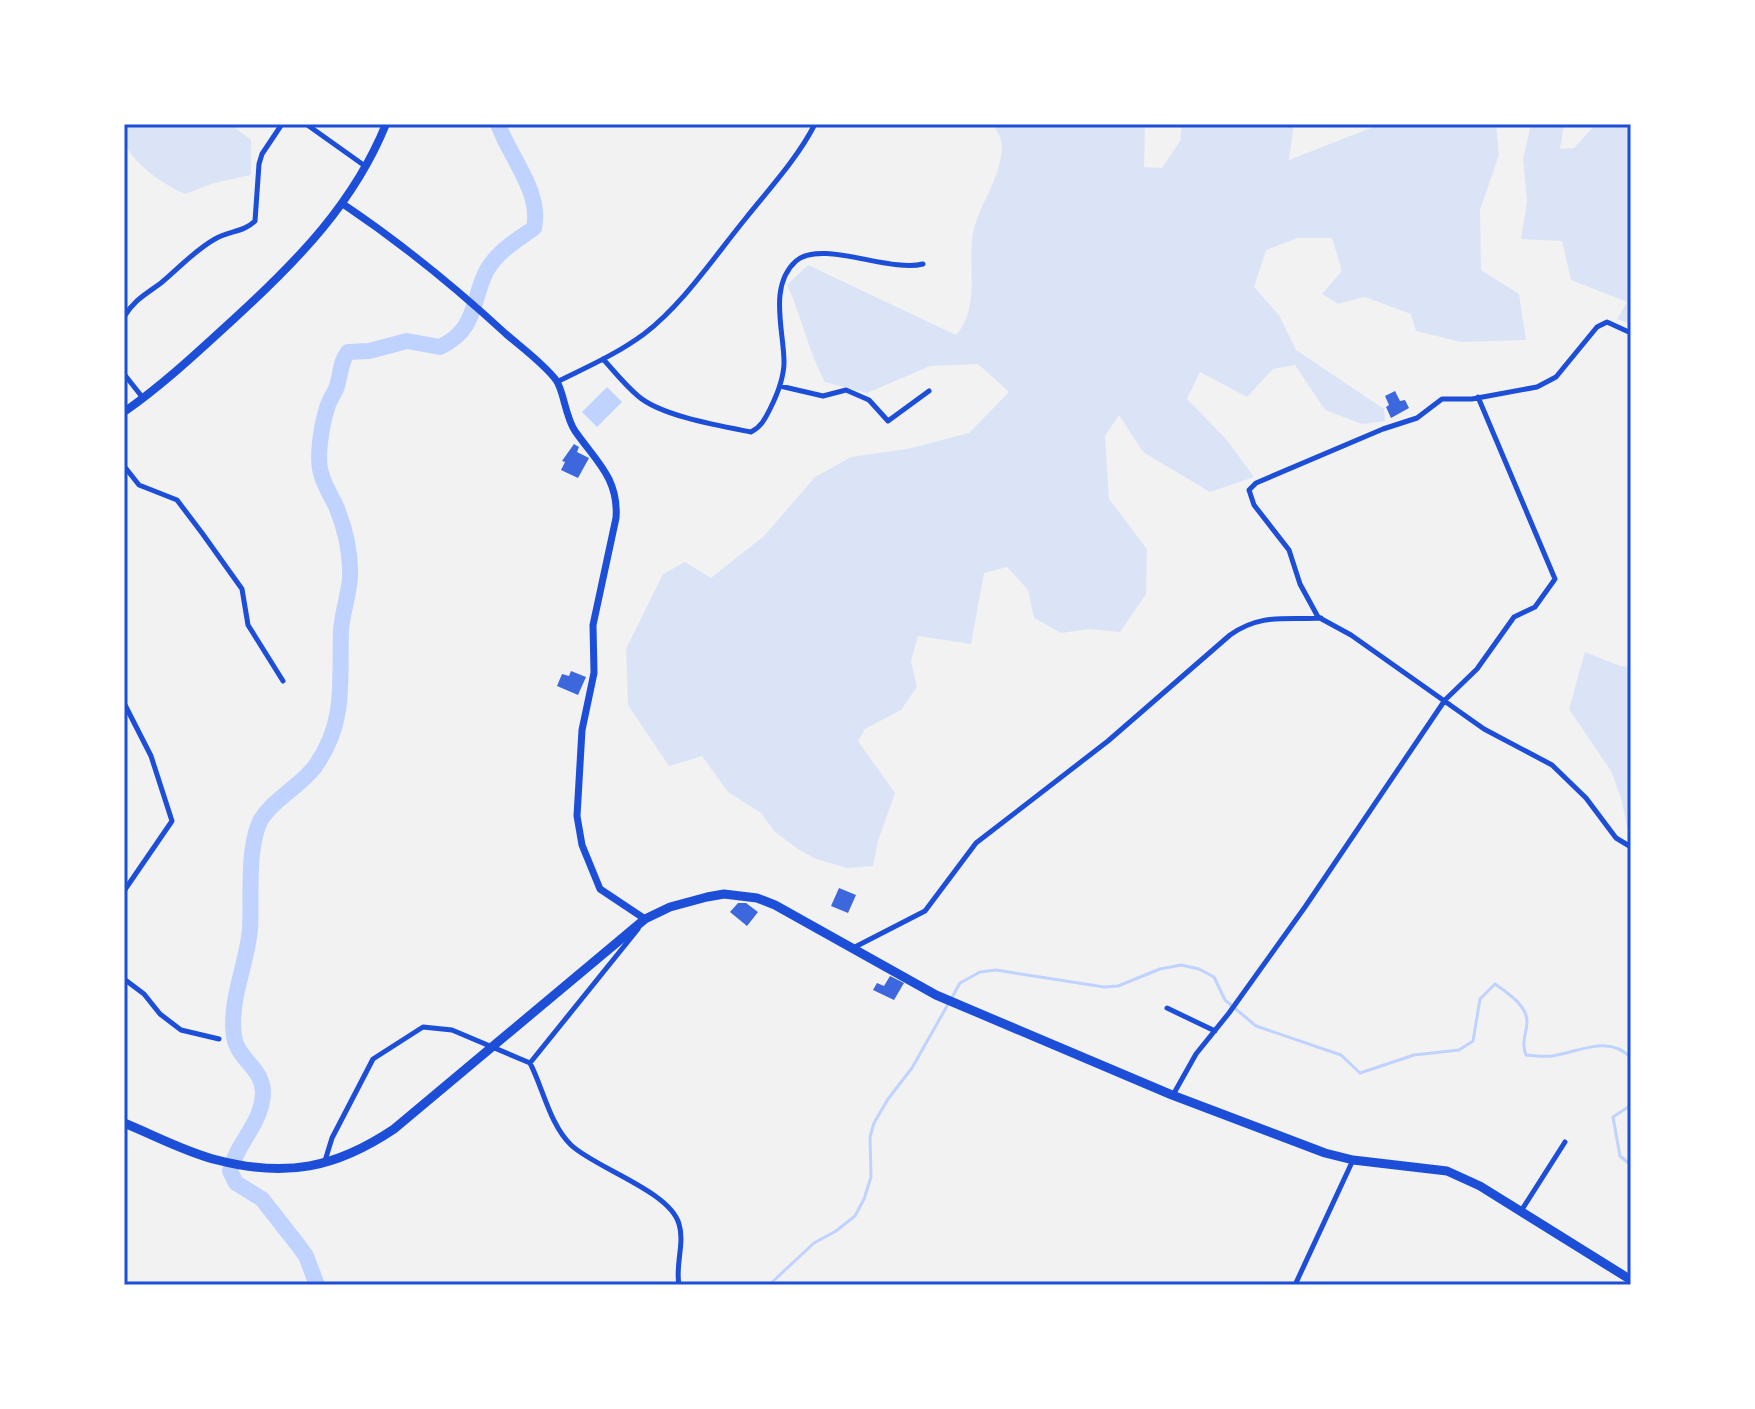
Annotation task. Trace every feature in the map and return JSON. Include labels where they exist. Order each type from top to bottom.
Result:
[{"type":"main road","points":[[124,412],[144,398],[285,271],[343,204],[366,167],[386,124]]},
{"type":"main road","points":[[124,1123],[215,1160],[263,1168],[304,1168],[364,1149],[394,1129],[645,919],[688,901],[724,894],[775,905],[936,995],[1172,1095],[1303,1145],[1353,1160],[1447,1171],[1480,1186],[1631,1280]]},
{"type":"street","points":[[124,317],[140,296],[191,256],[217,238],[249,227],[255,221],[259,164],[282,124]]},
{"type":"street","points":[[306,124],[366,167]]},
{"type":"street","points":[[557,382],[603,359],[648,331],[674,305],[767,193],[815,124]]},
{"type":"street","points":[[343,204],[400,243],[482,311],[557,382],[565,412],[575,431],[603,465],[617,506],[593,625],[594,673],[582,730],[577,816],[582,845],[600,889],[645,919],[530,1063]]},
{"type":"street","points":[[603,359],[639,398],[699,421],[751,432],[764,421],[780,386],[784,364],[780,291],[789,269],[798,259],[808,254],[843,255],[905,267],[923,264]]},
{"type":"street","points":[[1631,333],[1607,322],[1597,327],[1556,377],[1529,390],[1442,399],[1417,418],[1383,429],[1256,483],[1249,490],[1254,505],[1289,550],[1300,584],[1318,617],[1484,729],[1552,765],[1586,798],[1616,838],[1631,847]]},
{"type":"street","points":[[124,374],[144,398]]},
{"type":"street","points":[[780,386],[823,396],[846,390],[869,400],[888,421],[929,391]]},
{"type":"street","points":[[1172,1095],[1196,1054],[1238,1001],[1445,700],[1477,669],[1514,617],[1535,607],[1555,579],[1478,397]]},
{"type":"street","points":[[124,466],[139,485],[177,500],[202,533],[242,589],[248,625],[283,681]]},
{"type":"street","points":[[851,948],[925,911],[976,843],[1108,741],[1230,635],[1269,618],[1322,618]]},
{"type":"street","points":[[124,703],[151,756],[172,821],[124,891]]},
{"type":"street","points":[[124,979],[181,1030],[219,1039]]},
{"type":"street","points":[[1167,1008],[1215,1031]]},
{"type":"street","points":[[323,1164],[332,1138],[373,1059],[423,1027],[452,1030],[530,1063],[559,1130],[570,1145],[627,1179],[673,1213],[679,1223],[679,1285]]},
{"type":"street","points":[[1521,1211],[1565,1142]]},
{"type":"street","points":[[1295,1285],[1353,1160]]},
{"type":"shaded area","points":[[124,124],[230,124],[251,140],[251,175],[214,183],[185,194],[159,180],[136,159],[125,144]]},
{"type":"shaded area","points":[[993,124],[1145,124],[1144,167],[1162,168],[1180,141],[1182,124],[1294,124],[1289,160],[1381,124],[1496,124],[1499,155],[1480,210],[1481,270],[1519,294],[1526,340],[1461,342],[1416,331],[1411,314],[1365,297],[1338,304],[1322,294],[1342,271],[1332,238],[1298,238],[1266,250],[1254,287],[1279,315],[1296,350],[1384,409],[1385,421],[1362,424],[1325,410],[1295,365],[1273,369],[1247,397],[1200,372],[1187,399],[1226,439],[1254,477],[1210,492],[1143,452],[1119,415],[1105,436],[1109,499],[1147,549],[1146,594],[1120,632],[1089,629],[1061,633],[1034,618],[1028,590],[1007,567],[984,573],[971,644],[918,636],[911,661],[917,687],[901,710],[865,729],[858,741],[895,793],[878,841],[873,866],[847,868],[816,859],[775,832],[761,813],[728,792],[702,756],[669,766],[628,705],[626,649],[663,574],[685,562],[711,578],[764,536],[815,477],[851,457],[907,449],[969,433],[1009,392],[978,364],[930,366],[867,393],[825,382],[787,285],[808,265],[956,335],[969,309],[971,250],[976,222],[1000,159],[1001,141]]},
{"type":"shaded area","points":[[1531,124],[1564,124],[1560,149],[1574,148],[1596,124],[1631,124],[1631,324],[1617,319],[1627,302],[1571,280],[1562,241],[1521,239],[1527,202],[1523,159]]},
{"type":"shaded area","points":[[1585,652],[1620,666],[1631,667],[1631,828],[1627,826],[1611,771],[1569,709]]},
{"type":"water","points":[[607,387],[622,402],[597,427],[582,412]]},
{"type":"building","points":[[1395,391],[1400,401],[1405,400],[1409,408],[1391,418],[1385,396]]},
{"type":"building","points":[[574,444],[579,447],[577,452],[589,458],[578,478],[561,470],[565,462],[562,461]]},
{"type":"building","points":[[571,671],[586,677],[578,695],[557,686],[562,674],[569,676]]},
{"type":"building","points":[[839,888],[856,895],[848,913],[831,906]]},
{"type":"building","points":[[738,903],[746,903],[758,912],[747,926],[730,912]]},
{"type":"building","points":[[890,976],[904,983],[894,1000],[873,990],[877,983],[884,986]]},
{"type":"waterway","points":[[317,1285],[306,1256],[298,1245],[262,1199],[236,1183],[230,1171],[258,1115],[263,1094],[259,1077],[236,1044],[233,1023],[250,929],[252,851],[262,818],[316,765],[326,749],[337,716],[341,631],[350,568],[342,523],[320,466],[320,440],[328,405],[348,352],[369,351],[407,341],[440,347],[452,340],[467,323],[491,263],[508,246],[534,228],[535,215],[529,188],[498,124]]},
{"type":"waterway","points":[[769,1285],[814,1243],[855,1216],[871,1177],[870,1137],[874,1123],[912,1068],[960,983],[980,972],[996,970],[1104,987],[1118,986],[1160,969],[1181,965],[1199,969],[1214,977],[1225,1000],[1256,1026],[1341,1055],[1360,1073],[1414,1055],[1459,1050],[1473,1041],[1480,999],[1495,984],[1516,1000],[1524,1011],[1527,1023],[1526,1055],[1552,1056],[1603,1046],[1613,1047],[1631,1058]]},
{"type":"waterway","points":[[1631,1105],[1613,1117],[1620,1156],[1631,1165]]}]
